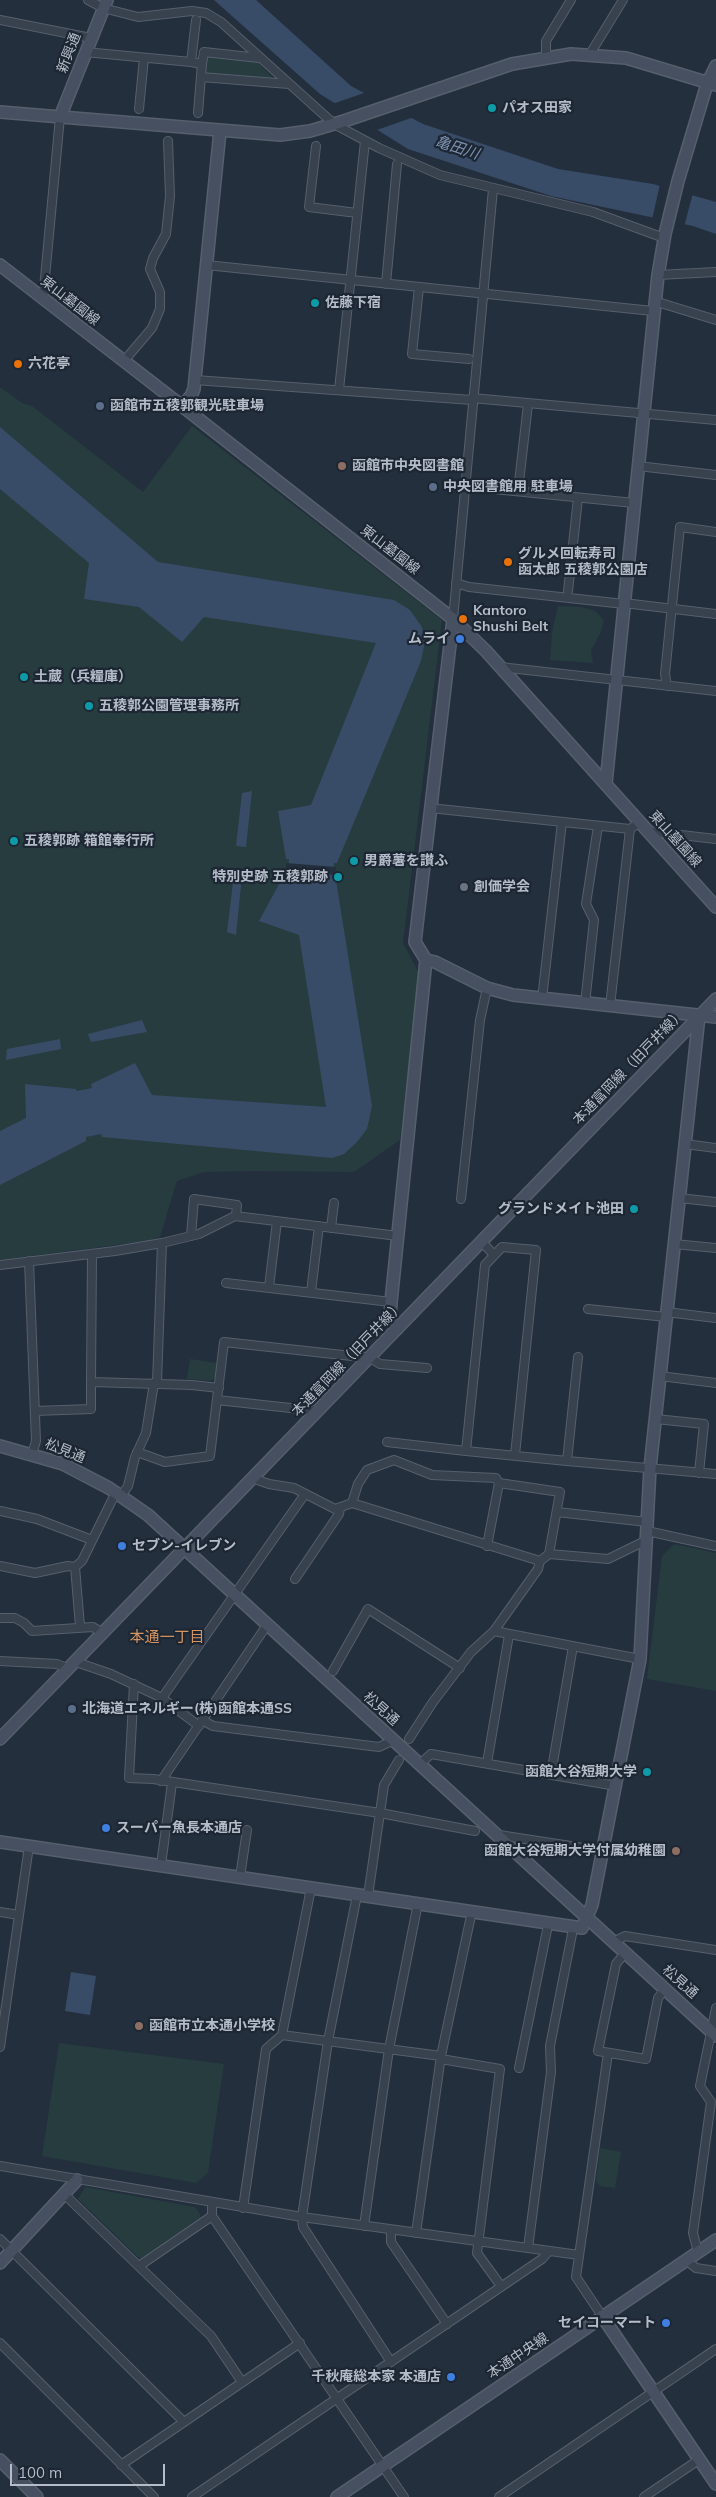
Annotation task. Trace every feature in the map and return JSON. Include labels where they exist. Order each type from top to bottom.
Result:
[{"type":"street","points":[[88,0],[148,17],[192,12],[206,13],[221,22],[289,84],[364,141],[427,170],[493,189],[593,212],[664,236]]},
{"type":"street","points":[[546,56],[546,41],[571,0]]},
{"type":"street","points":[[590,54],[623,0]]},
{"type":"street","name":"新興通","points":[[60,117],[105,4]]},
{"type":"street","points":[[0,20],[91,38]]},
{"type":"street","points":[[191,62],[196,20]]},
{"type":"street","points":[[193,50],[259,58]]},
{"type":"street","points":[[85,52],[202,64]]},
{"type":"street","points":[[198,113],[204,52]]},
{"type":"street","points":[[0,112],[280,135],[339,123],[512,64],[546,56],[590,54],[641,62],[713,86]]},
{"type":"street","points":[[139,109],[144,58]]},
{"type":"street","points":[[606,783],[658,275],[664,236],[678,181],[713,86],[716,66]]},
{"type":"street","points":[[201,77],[289,84]]},
{"type":"street","points":[[43,299],[60,117]]},
{"type":"street","points":[[182,406],[192,396],[220,131]]},
{"type":"street","points":[[124,361],[152,328],[160,309],[160,292],[150,269],[152,258],[166,234],[170,196],[168,141]]},
{"type":"street","points":[[339,390],[364,141]]},
{"type":"street","points":[[316,146],[309,207],[357,213]]},
{"type":"street","points":[[386,284],[397,164]]},
{"type":"street","points":[[397,1329],[390,1319],[391,1302],[426,975],[426,960],[415,942],[453,619],[493,189]]},
{"type":"street","points":[[206,265],[482,294],[654,306],[716,320]]},
{"type":"street","name":"東山墓園線","points":[[0,266],[453,619],[500,667],[606,783],[639,828],[716,907]]},
{"type":"street","points":[[658,275],[716,272]]},
{"type":"street","points":[[419,287],[412,354],[470,359]]},
{"type":"street","points":[[194,380],[472,399],[716,420]]},
{"type":"street","points":[[518,491],[528,404]]},
{"type":"street","points":[[638,466],[716,475]]},
{"type":"street","points":[[464,486],[634,503]]},
{"type":"street","points":[[568,591],[578,498]]},
{"type":"street","points":[[667,686],[665,674],[680,527],[716,532]]},
{"type":"street","points":[[456,583],[468,586],[716,614]]},
{"type":"street","points":[[500,667],[716,691]]},
{"type":"street","points":[[430,808],[598,826],[639,828],[716,839]]},
{"type":"street","points":[[542,999],[562,822]]},
{"type":"street","points":[[585,1004],[594,920],[586,904],[598,826]]},
{"type":"street","points":[[610,1006],[639,828]]},
{"type":"street","points":[[426,960],[435,962],[488,988],[542,999],[716,1017]]},
{"type":"street","points":[[461,1198],[480,1020],[488,988]]},
{"type":"street","name":"本通富岡線（旧戸井線）","points":[[0,1738],[73,1665],[716,999]]},
{"type":"street","points":[[0,1842],[582,1928],[592,1905],[640,1659],[650,1468],[699,1016]]},
{"type":"street","points":[[685,1144],[716,1148]]},
{"type":"street","points":[[679,1198],[716,1202]]},
{"type":"street","points":[[192,1236],[194,1199],[237,1205],[236,1216]]},
{"type":"street","points":[[331,1228],[334,1203]]},
{"type":"street","points":[[0,1265],[162,1243],[210,1230],[236,1216],[398,1236]]},
{"type":"street","points":[[269,1287],[277,1221]]},
{"type":"street","points":[[311,1292],[319,1226]]},
{"type":"street","points":[[482,1242],[494,1255]]},
{"type":"street","points":[[0,1566],[34,1573],[68,1566],[75,1567],[82,1561],[118,1494],[128,1486],[137,1452],[146,1433],[155,1383],[162,1243]]},
{"type":"street","points":[[674,1244],[716,1248]]},
{"type":"street","points":[[466,1451],[485,1265],[502,1247],[536,1250],[515,1456]]},
{"type":"street","points":[[35,1411],[91,1409],[92,1254]]},
{"type":"street","points":[[29,1261],[36,1440],[32,1454]]},
{"type":"street","points":[[226,1283],[391,1302]]},
{"type":"street","points":[[588,1309],[716,1318]]},
{"type":"street","points":[[137,1452],[165,1462],[210,1456],[224,1342],[370,1358],[380,1364],[427,1368]]},
{"type":"street","points":[[567,1461],[578,1357]]},
{"type":"street","points":[[660,1376],[716,1382]]},
{"type":"street","points":[[91,1382],[155,1383],[219,1388]]},
{"type":"street","points":[[217,1400],[318,1411]]},
{"type":"street","points":[[656,1419],[704,1424],[699,1473]]},
{"type":"street","points":[[387,1442],[515,1456],[716,1474]]},
{"type":"street","name":"松見通","points":[[0,1446],[63,1464],[118,1494],[148,1515],[714,2034]]},
{"type":"street","points":[[352,1503],[358,1484],[367,1470],[394,1460],[432,1475],[496,1478],[499,1483],[487,1546]]},
{"type":"street","points":[[252,1478],[269,1484],[294,1488],[335,1509],[352,1503],[540,1561]]},
{"type":"street","points":[[409,1739],[472,1652],[494,1631],[538,1569],[540,1561],[549,1554],[560,1492],[499,1483]]},
{"type":"street","points":[[162,1698],[305,1494]]},
{"type":"street","points":[[295,1579],[339,1514],[340,1508]]},
{"type":"street","points":[[0,1511],[37,1519],[92,1540]]},
{"type":"street","points":[[557,1512],[716,1546]]},
{"type":"street","points":[[549,1554],[608,1559],[647,1531]]},
{"type":"street","points":[[75,1567],[80,1626]]},
{"type":"street","points":[[333,1671],[368,1609],[460,1668]]},
{"type":"street","points":[[0,1618],[15,1618],[32,1631],[80,1626],[93,1627],[102,1633]]},
{"type":"street","points":[[160,1781],[267,1625]]},
{"type":"street","points":[[494,1631],[640,1659]]},
{"type":"street","points":[[487,1763],[509,1635]]},
{"type":"street","points":[[551,1774],[573,1646]]},
{"type":"street","points":[[0,1661],[73,1665],[134,1684],[162,1698],[200,1723],[213,1726],[379,1747],[394,1740]]},
{"type":"street","points":[[134,1684],[129,1778],[380,1814],[475,1831]]},
{"type":"street","points":[[420,1764],[431,1754],[616,1786]]},
{"type":"street","points":[[392,2362],[303,2227],[302,2217],[328,2041],[363,1896],[384,1785],[399,1760]]},
{"type":"street","points":[[161,1865],[172,1783]]},
{"type":"street","points":[[240,1877],[247,1830]]},
{"type":"street","points":[[496,1835],[603,1851]]},
{"type":"street","points":[[0,2047],[29,1846]]},
{"type":"street","points":[[243,2208],[266,2048],[282,2035],[311,1888]]},
{"type":"street","points":[[364,2226],[389,2049],[418,1903]]},
{"type":"street","points":[[416,2234],[441,2058],[472,1911]]},
{"type":"street","points":[[0,1912],[19,1915]]},
{"type":"street","points":[[519,2068],[547,1930]]},
{"type":"street","points":[[528,2248],[551,2072],[550,2046],[572,1934]]},
{"type":"street","points":[[613,1942],[625,1936],[716,1950]]},
{"type":"street","points":[[624,1953],[616,1964],[598,2051],[646,2059],[658,1998],[665,1989]]},
{"type":"street","points":[[698,2252],[693,2233],[712,2102],[700,2086],[714,2034],[716,2008]]},
{"type":"street","points":[[282,2035],[389,2049],[500,2068],[477,2253],[501,2286]]},
{"type":"street","points":[[608,2053],[576,2277],[716,2484]]},
{"type":"street","points":[[0,2166],[243,2208],[416,2234],[579,2255]]},
{"type":"street","points":[[0,2263],[77,2180]]},
{"type":"street","points":[[64,2194],[211,2336],[242,2382]]},
{"type":"street","points":[[212,2203],[212,2216],[404,2497]]},
{"type":"street","points":[[139,2266],[212,2216]]},
{"type":"street","points":[[391,2230],[391,2242],[447,2324]]},
{"type":"street","points":[[0,2239],[184,2422]]},
{"type":"street","name":"本通中央線","points":[[337,2497],[716,2240]]},
{"type":"street","points":[[192,2497],[542,2259],[549,2251]]},
{"type":"street","points":[[686,2260],[696,2268],[716,2271]]},
{"type":"street","points":[[0,2343],[154,2497]]},
{"type":"street","points":[[121,2465],[300,2343]]},
{"type":"street","points":[[499,2497],[716,2349]]},
{"type":"street","points":[[644,2497],[700,2459]]},
{"type":"street","points":[[0,2460],[37,2497]]},
{"type":"green space","points":[[208,55],[256,61],[274,79],[206,74]]},
{"type":"green space","points":[[0,387],[22,403],[32,406],[143,492],[192,426],[442,620],[403,943],[419,973],[400,1140],[354,1172],[204,1172],[177,1181],[160,1237],[147,1241],[0,1260]]},
{"type":"green space","points":[[558,606],[581,607],[595,611],[604,620],[600,634],[591,650],[593,663],[550,660],[552,632]]},
{"type":"green space","points":[[190,1359],[217,1363],[215,1378],[211,1381],[187,1379]]},
{"type":"green space","points":[[674,1544],[716,1553],[716,1691],[647,1679],[662,1556]]},
{"type":"green space","points":[[59,2043],[224,2064],[208,2173],[196,2183],[42,2156]]},
{"type":"green space","points":[[600,2148],[621,2152],[615,2188],[600,2186],[596,2181]]},
{"type":"green space","points":[[85,2187],[195,2207],[200,2214],[200,2218],[141,2258],[78,2199]]},
{"type":"water","name":"亀田川","points":[[214,0],[256,0],[351,86],[423,124],[558,169],[653,184],[716,202],[716,234],[693,226],[551,196],[408,149],[320,94]]},
{"type":"water","points":[[0,427],[158,562],[394,600],[410,610],[422,627],[424,646],[421,661],[337,863],[334,863],[333,879],[336,880],[372,1106],[367,1129],[344,1154],[332,1158],[102,1137],[101,1134],[86,1137],[86,1141],[0,1185],[0,1131],[26,1118],[25,1084],[76,1089],[77,1091],[92,1088],[91,1084],[135,1063],[152,1095],[326,1107],[299,935],[259,921],[284,875],[288,875],[289,859],[286,859],[278,811],[311,805],[376,643],[204,617],[182,642],[139,607],[84,599],[89,563],[0,489]]},
{"type":"water","points":[[252,791],[246,847],[236,846],[242,793]]},
{"type":"water","points":[[234,874],[242,876],[236,935],[227,932]]},
{"type":"water","points":[[142,1020],[147,1032],[91,1042],[88,1034]]},
{"type":"water","points":[[60,1039],[61,1049],[6,1060],[7,1049]]},
{"type":"water","points":[[71,1972],[96,1976],[90,2015],[65,2011]]},
{"type":"pier","points":[[367,92],[414,117],[374,131],[332,104]]},
{"type":"pier","points":[[660,184],[693,193],[684,227],[652,220]]},
{"type":"pier","points":[[286,863],[336,867],[335,875],[286,870]]},
{"type":"place","name":"パオス田家","points":[[492,108]]},
{"type":"place","name":"佐藤下宿","points":[[315,303]]},
{"type":"place","name":"六花亭","points":[[18,364]]},
{"type":"place","name":"函館市五稜郭観光駐車場","points":[[100,406]]},
{"type":"place","name":"函館市中央図書館","points":[[342,466]]},
{"type":"place","name":"中央図書館用 駐車場","points":[[433,487]]},
{"type":"place","name":"グルメ回転寿司 函太郎 五稜郭公園店","points":[[508,562]]},
{"type":"place","name":"Kantoro Shushi Belt","points":[[463,619]]},
{"type":"place","name":"ムライ","points":[[460,639]]},
{"type":"place","name":"土蔵（兵糧庫）","points":[[24,677]]},
{"type":"place","name":"五稜郭公園管理事務所","points":[[89,706]]},
{"type":"place","name":"五稜郭跡 箱館奉行所","points":[[14,841]]},
{"type":"place","name":"男爵薯を讃ふ","points":[[354,861]]},
{"type":"place","name":"特別史跡 五稜郭跡","points":[[338,877]]},
{"type":"place","name":"創価学会","points":[[464,887]]},
{"type":"place","name":"グランドメイト池田","points":[[634,1209]]},
{"type":"place","name":"セブン-イレブン","points":[[122,1546]]},
{"type":"place","name":"北海道エネルギー(株)函館本通SS","points":[[72,1709]]},
{"type":"place","name":"函館大谷短期大学","points":[[647,1772]]},
{"type":"place","name":"スーパー魚長本通店","points":[[106,1828]]},
{"type":"place","name":"函館大谷短期大学付属幼稚園","points":[[676,1851]]},
{"type":"place","name":"函館市立本通小学校","points":[[139,2026]]},
{"type":"place","name":"セイコーマート","points":[[666,2323]]},
{"type":"place","name":"千秋庵総本家 本通店","points":[[451,2377]]},
{"type":"district","name":"本通一丁目","points":[[167,1637]]}]
